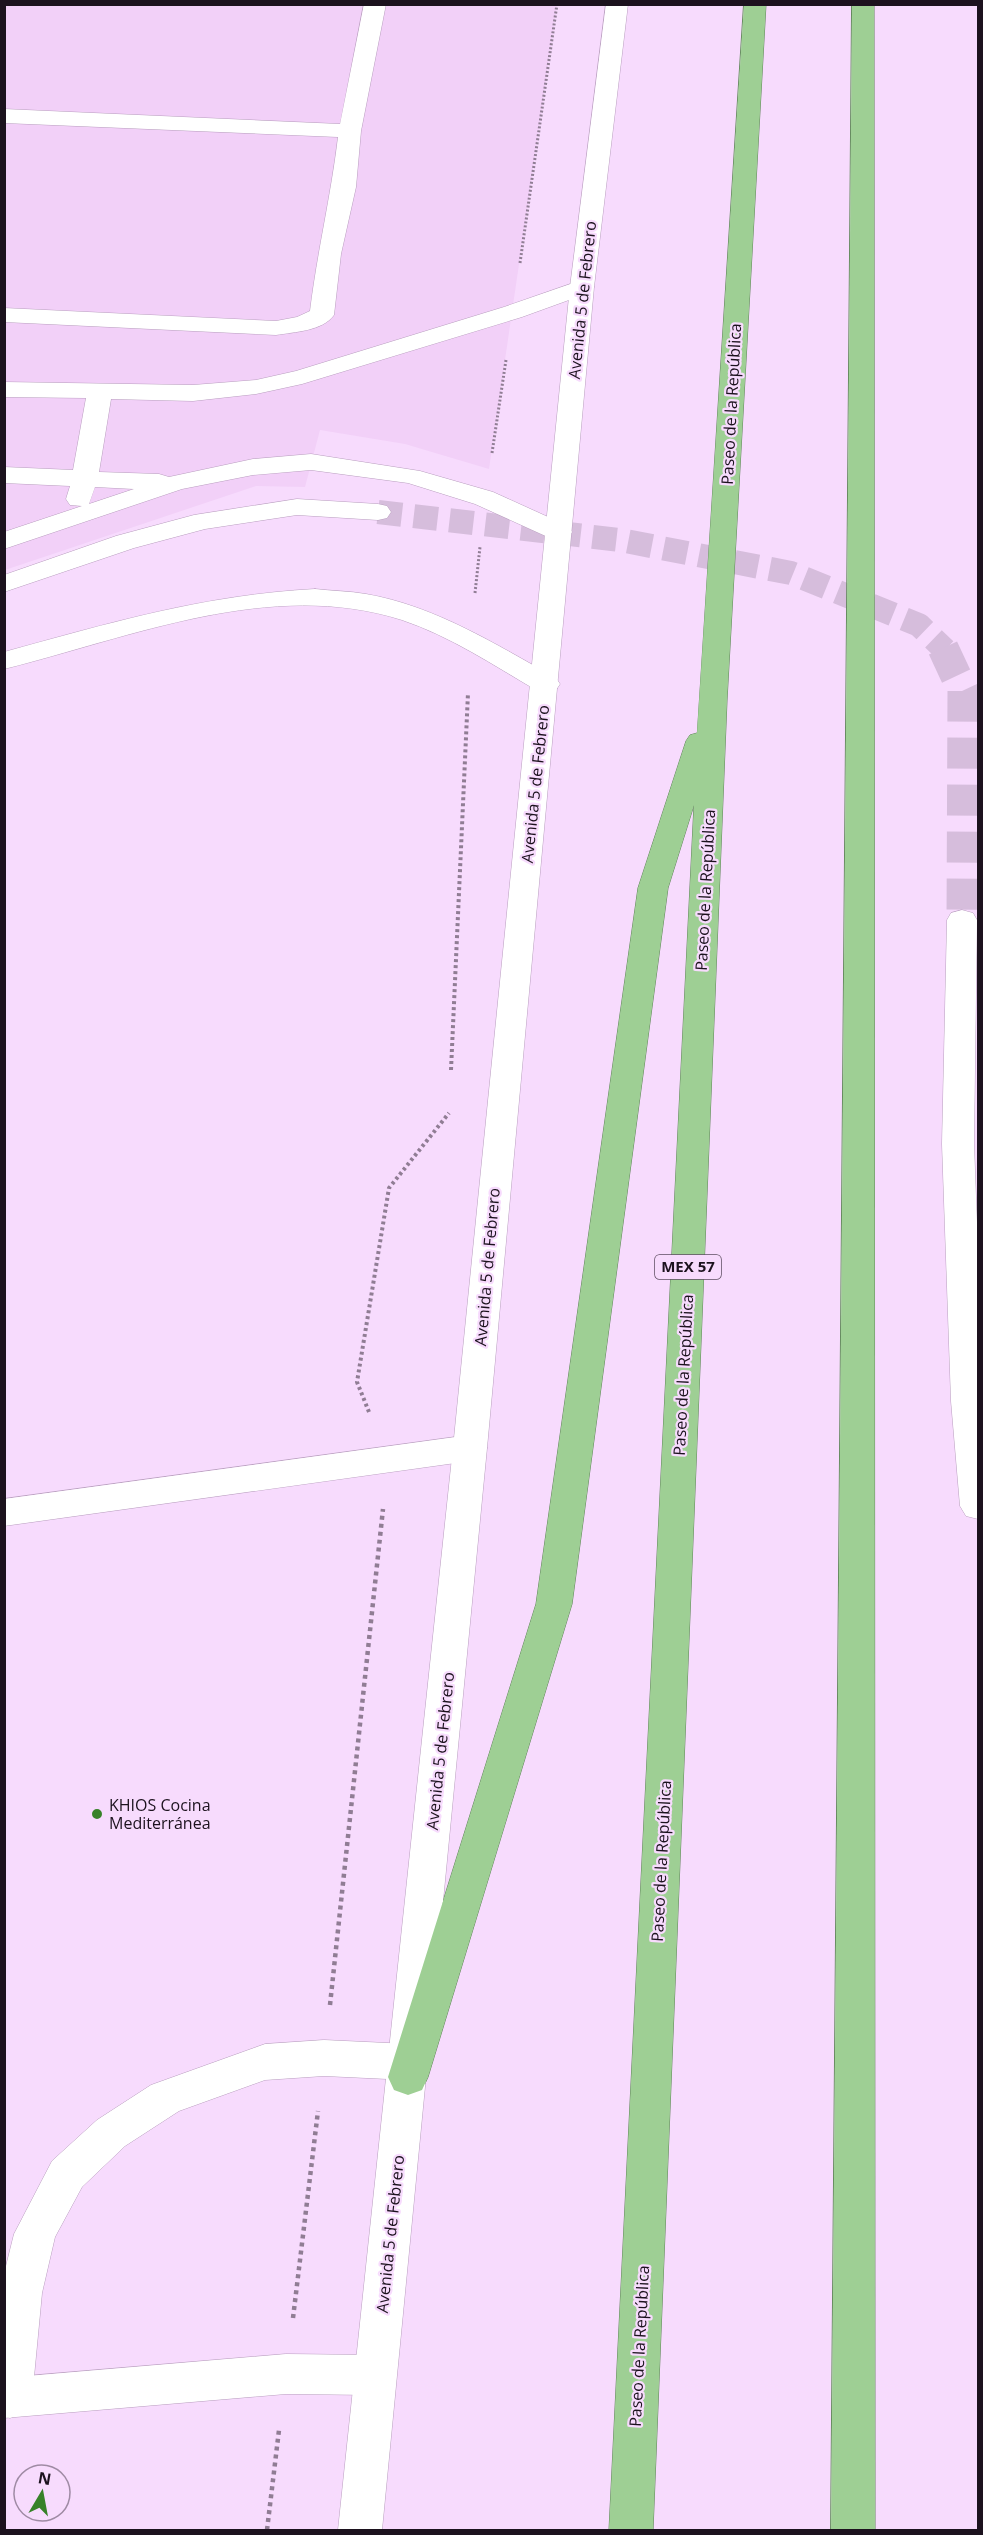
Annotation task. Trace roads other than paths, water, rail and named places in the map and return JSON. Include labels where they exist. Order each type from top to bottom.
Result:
[{"type":"highway","name":"Paseo de la República","points":[[631,2530],[713,700],[755,4]]},
{"type":"highway","points":[[853,2530],[863,4]]},
{"type":"highway","points":[[408,2070],[554,1604],[653,888],[713,700]]},
{"type":"main road","points":[[4,315],[276,328],[303,323],[322,315],[329,254],[344,187],[350,131],[375,4]]},
{"type":"main road","name":"Avenida 5 de Febrero","points":[[360,2530],[470,1448],[501,1111],[546,684],[582,287],[617,4]]},
{"type":"main road","points":[[9,122],[350,131]]},
{"type":"main road","points":[[4,390],[193,393],[256,387],[302,377],[513,312],[582,287]]},
{"type":"main road","points":[[74,517],[85,478],[100,392]]},
{"type":"main road","points":[[4,541],[176,483],[253,467],[311,462],[411,476],[484,498],[559,532]]},
{"type":"main road","points":[[4,475],[176,483]]},
{"type":"main road","points":[[4,584],[125,542],[203,521],[297,507],[378,512]]},
{"type":"main road","points":[[4,661],[194,610],[281,597],[348,599],[412,614],[470,641],[546,684]]},
{"type":"main road","points":[[962,920],[958,1144],[968,1401],[978,1506]]},
{"type":"main road","points":[[4,1513],[470,1448]]},
{"type":"main road","points":[[374,2375],[286,2374],[7,2398],[21,2293],[35,2234],[67,2174],[111,2133],[165,2098],[265,2062],[324,2058],[408,2070]]},
{"type":"tunnel","points":[[378,512],[620,540],[791,573],[919,625],[943,648]]},
{"type":"tunnel","points":[[943,648],[963,691],[962,920]]},
{"type":"place","name":"KHIOS Cocina Mediterránea","points":[[97,1814]]}]
